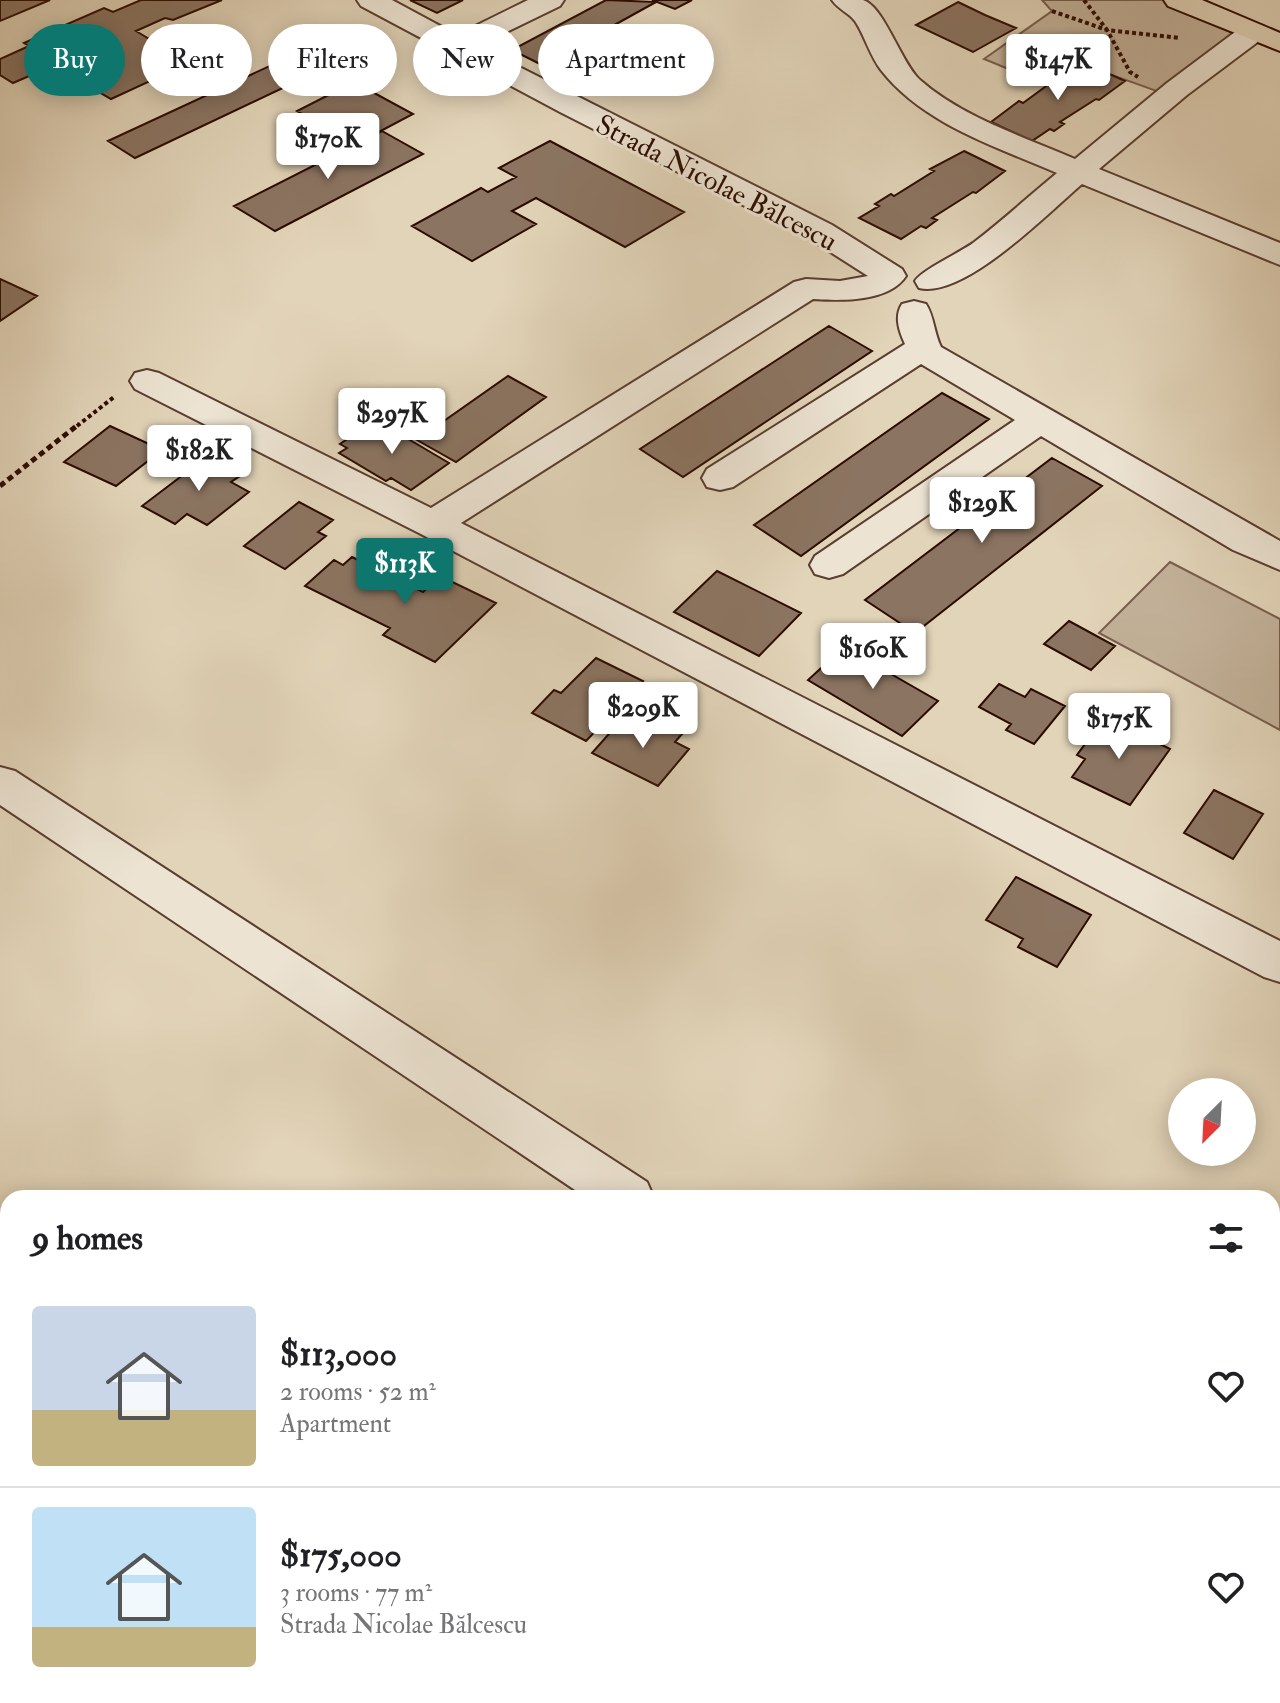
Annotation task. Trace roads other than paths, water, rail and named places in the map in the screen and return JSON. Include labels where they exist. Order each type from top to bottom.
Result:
[{"type":"main road","points":[[1178,0],[1257,40]]},
{"type":"street","name":"Strada Nicolae Bălcescu","points":[[371,0],[417,24]]},
{"type":"street","points":[[501,24],[550,0]]},
{"type":"street","points":[[846,0],[865,14],[891,64],[910,86],[938,106],[1079,172],[1280,255]]},
{"type":"street","points":[[1257,40],[1177,89],[985,249],[922,296],[916,332],[928,354],[1246,541],[1280,557]]},
{"type":"street","name":"Strada Nicolae Bălcescu","points":[[522,80],[821,232],[884,280],[876,291],[881,301],[900,310],[922,296]]},
{"type":"street","points":[[432,524],[806,289],[840,291],[884,280]]},
{"type":"street","points":[[720,478],[924,347]]},
{"type":"street","points":[[147,381],[432,524],[1280,963]]},
{"type":"street","points":[[829,565],[1040,420]]},
{"type":"street","points":[[0,783],[617,1190]]}]
